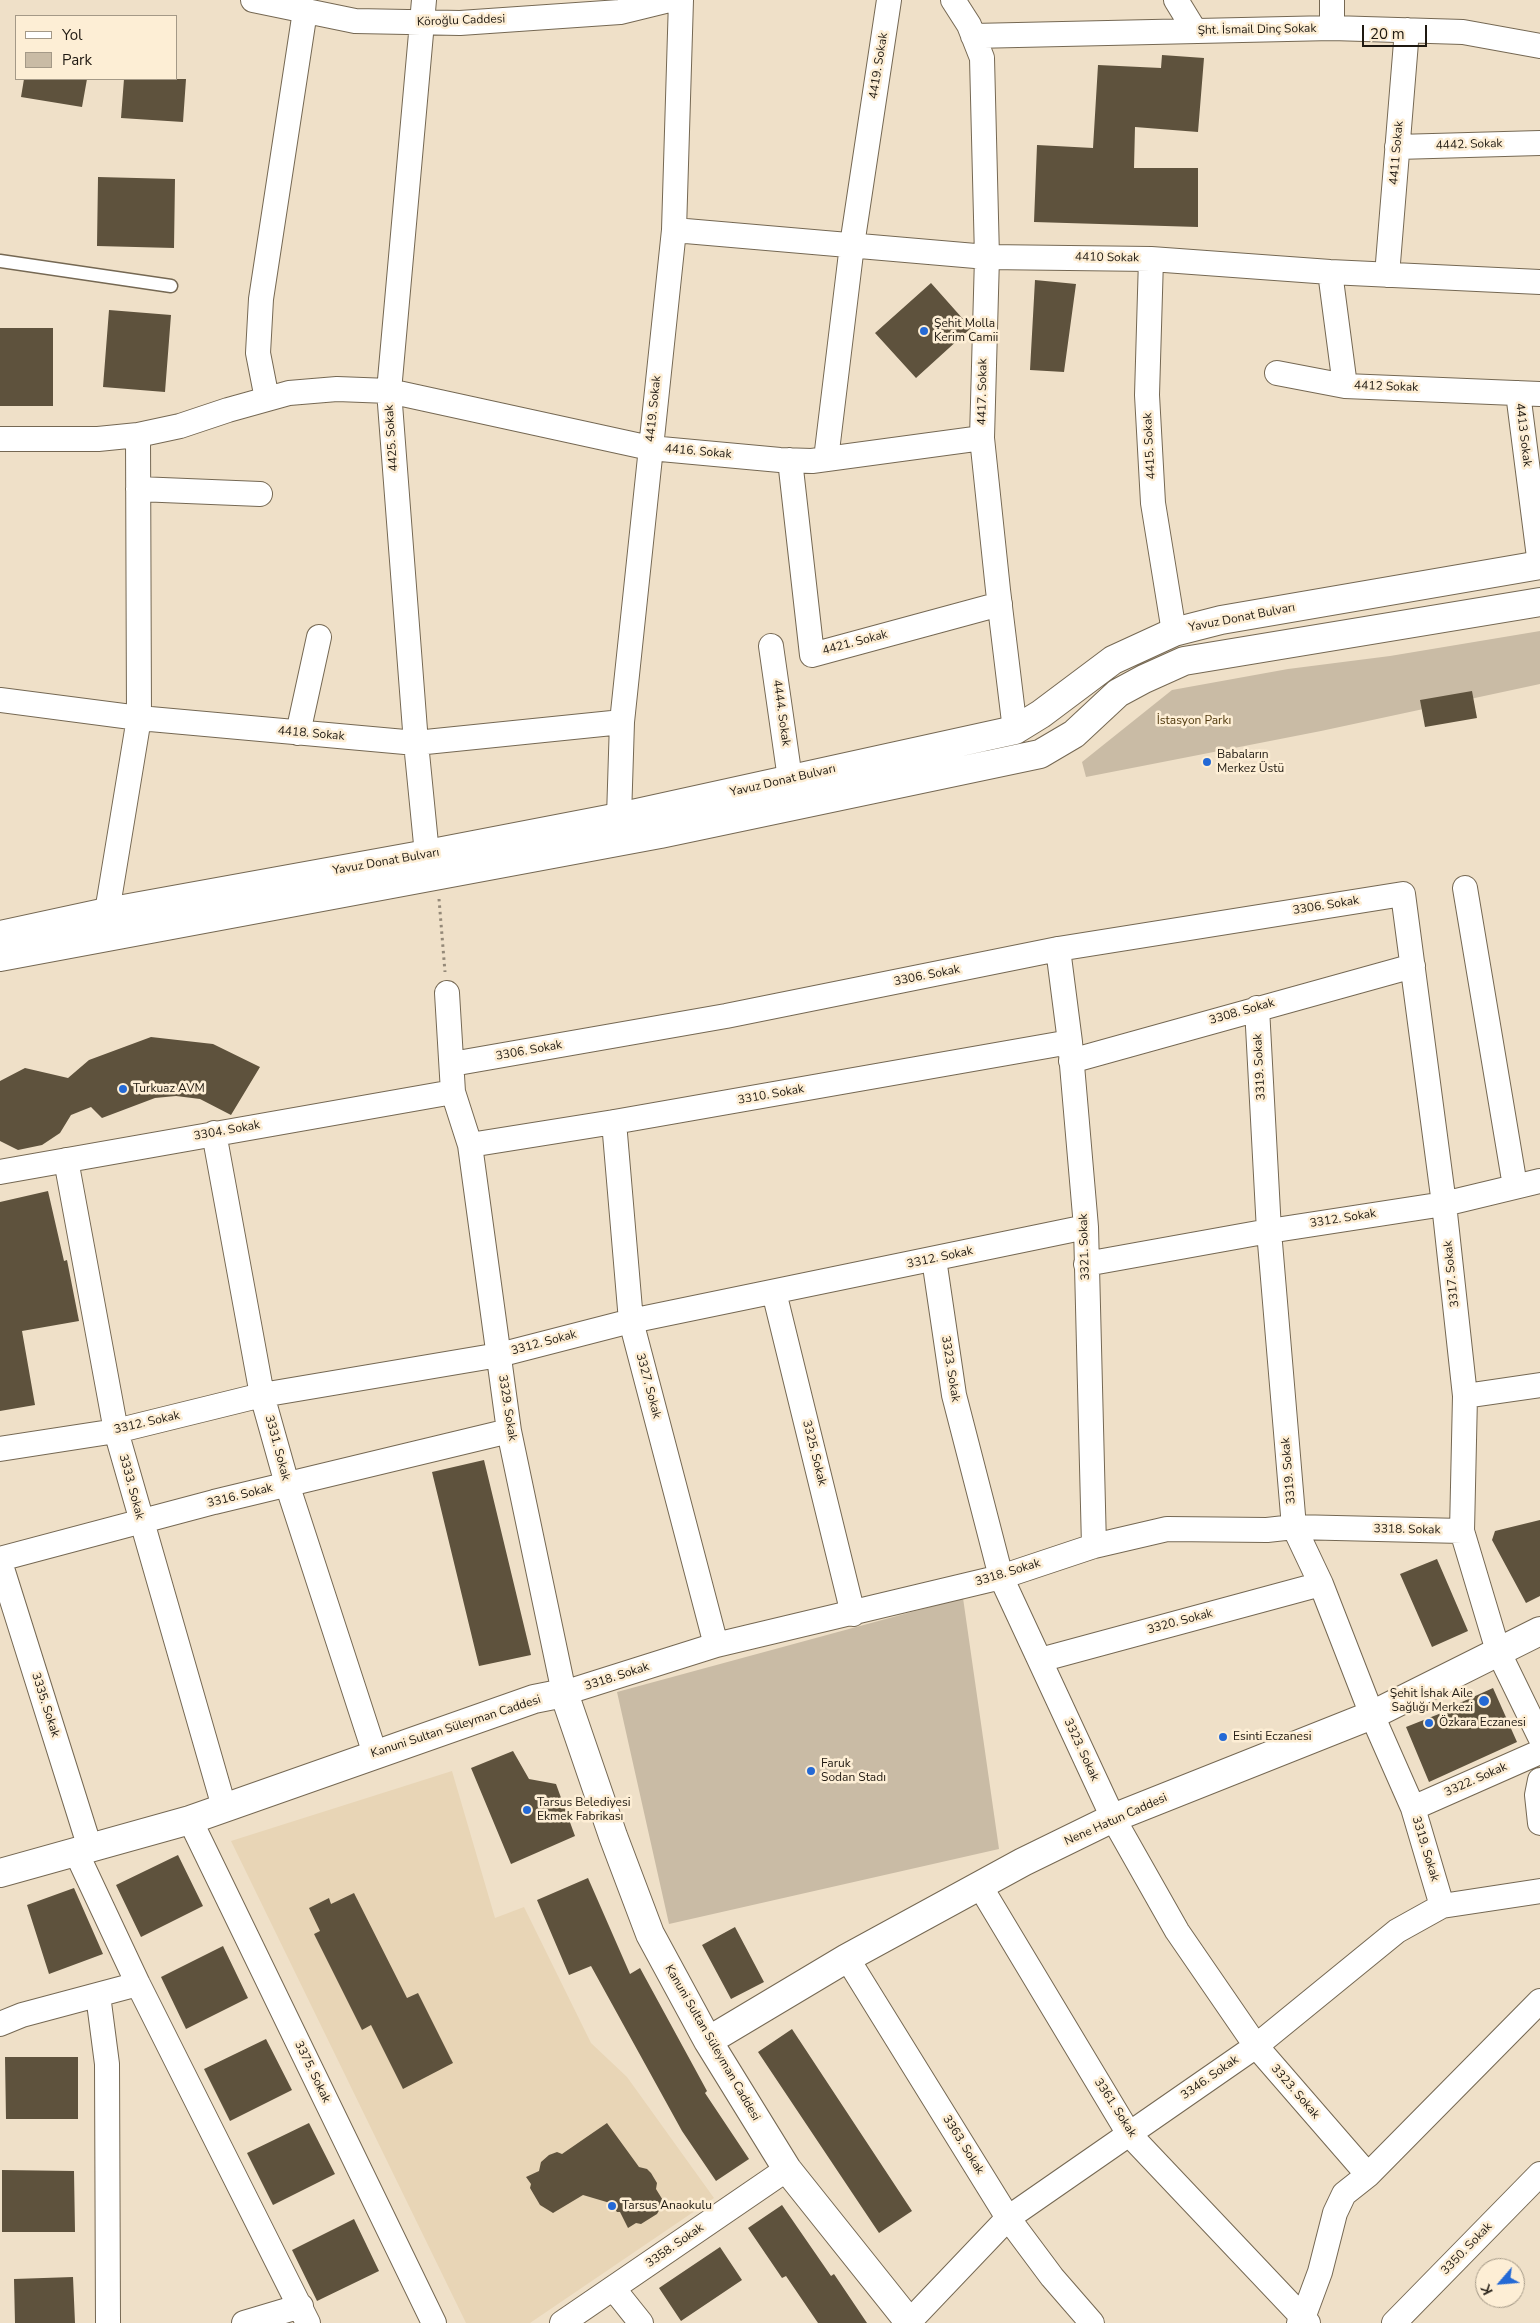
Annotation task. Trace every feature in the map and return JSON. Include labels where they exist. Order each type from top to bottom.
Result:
[{"type":"street","name":"Köroğlu Caddesi","points":[[253,0],[355,21],[423,11],[460,23],[620,12],[669,0]]},
{"type":"street","name":"4419. Sokak","points":[[619,817],[622,722],[674,230],[681,0]]},
{"type":"street","points":[[888,8],[903,0]]},
{"type":"street","points":[[1176,0],[1195,31]]},
{"type":"street","points":[[1332,0],[1332,28]]},
{"type":"street","name":"4417. Sokak","points":[[951,3],[969,25],[982,58],[987,257],[982,438],[1016,730]]},
{"type":"street","name":"4419. Sokak","points":[[826,459],[852,245],[888,8]]},
{"type":"street","points":[[267,398],[258,353],[261,299],[305,11]]},
{"type":"street","name":"4425. Sokak","points":[[423,11],[388,391],[416,744],[427,854]]},
{"type":"street","name":"Şht. İsmail Dinç Sokak","points":[[974,36],[1332,28],[1462,32],[1540,46]]},
{"type":"street","name":"4411 Sokak","points":[[1387,275],[1407,30]]},
{"type":"street","name":"4442. Sokak","points":[[1398,147],[1540,142]]},
{"type":"street","name":"4410 Sokak","points":[[674,230],[987,257],[1152,259],[1330,272],[1540,282]]},
{"type":"street","name":"4415. Sokak","points":[[1152,259],[1147,395],[1152,493],[1174,632]]},
{"type":"street","name":"4412 Sokak","points":[[1330,272],[1346,386],[1529,394]]},
{"type":"street","points":[[1277,373],[1346,386]]},
{"type":"street","name":"4416. Sokak","points":[[0,439],[98,439],[138,435],[180,426],[289,392],[337,389],[388,391],[650,448],[790,460],[826,459],[982,438]]},
{"type":"street","name":"4413 Sokak","points":[[1529,394],[1540,565]]},
{"type":"street","points":[[107,912],[139,718],[138,435]]},
{"type":"street","name":"4421. Sokak","points":[[790,460],[812,655],[1000,604]]},
{"type":"street","points":[[138,489],[260,494]]},
{"type":"street","name":"Yavuz Donat Bulvarı","points":[[0,935],[107,912],[619,817],[1016,730],[1041,714],[1113,660],[1174,632],[1221,620],[1540,565]]},
{"type":"street","name":"Yavuz Donat Bulvarı","points":[[0,957],[660,834],[1040,754],[1074,734],[1118,693],[1144,678],[1184,661],[1540,602]]},
{"type":"street","points":[[298,733],[319,637]]},
{"type":"street","name":"4444. Sokak","points":[[771,646],[790,779]]},
{"type":"street","name":"4418. Sokak","points":[[0,700],[139,718],[416,744],[622,722]]},
{"type":"street","points":[[1465,888],[1515,1186]]},
{"type":"street","name":"3306. Sokak","points":[[452,1064],[726,1016],[1058,950],[1403,894]]},
{"type":"street","name":"3317. Sokak","points":[[1403,894],[1444,1204],[1465,1396],[1462,1531],[1498,1651],[1540,1737]]},
{"type":"street","name":"3321. Sokak","points":[[1058,950],[1071,1052],[1086,1227],[1094,1546]]},
{"type":"street","name":"3308. Sokak","points":[[1071,1052],[1257,1008],[1413,966]]},
{"type":"street","name":"3329. Sokak","points":[[446,986],[453,1092],[470,1145],[509,1431],[564,1693]]},
{"type":"street","name":"3319. Sokak","points":[[1257,1008],[1269,1231],[1294,1527],[1321,1584],[1372,1715],[1412,1808],[1442,1906]]},
{"type":"street","name":"3310. Sokak","points":[[470,1145],[1071,1052]]},
{"type":"street","name":"3304. Sokak","points":[[0,1172],[453,1092]]},
{"type":"street","name":"3327. Sokak","points":[[614,1122],[631,1320],[716,1645]]},
{"type":"street","name":"3331. Sokak","points":[[214,1133],[262,1395],[287,1484],[375,1754]]},
{"type":"street","name":"3333. Sokak","points":[[66,1160],[116,1431],[224,1808]]},
{"type":"street","name":"3312. Sokak","points":[[1086,1264],[1269,1231],[1444,1204],[1540,1181]]},
{"type":"street","name":"3312. Sokak","points":[[0,1448],[116,1431],[262,1395],[499,1355],[631,1320],[1086,1227]]},
{"type":"street","name":"3323. Sokak","points":[[934,1259],[954,1396],[1001,1577],[1113,1818],[1178,1931],[1256,2046],[1368,2175]]},
{"type":"street","name":"3325. Sokak","points":[[774,1292],[853,1614]]},
{"type":"street","points":[[1465,1396],[1540,1385]]},
{"type":"street","name":"3316. Sokak","points":[[0,1560],[287,1484],[509,1431]]},
{"type":"street","name":"3318. Sokak","points":[[564,1693],[716,1645],[853,1614],[1001,1577],[1094,1546],[1167,1529],[1267,1530],[1294,1527],[1462,1531]]},
{"type":"street","name":"3335. Sokak","points":[[0,1560],[83,1850],[138,1984],[305,2315]]},
{"type":"street","name":"3320. Sokak","points":[[1040,1660],[1321,1584]]},
{"type":"street","name":"Nene Hatun Caddesi","points":[[708,2041],[848,1958],[980,1886],[1113,1818],[1372,1715],[1540,1631]]},
{"type":"street","name":"Kanuni Sultan Süleyman Caddesi","points":[[0,1873],[190,1820],[534,1699],[564,1693],[613,1836],[650,1934],[708,2041],[787,2169],[909,2322]]},
{"type":"street","name":"3322. Sokak","points":[[1412,1808],[1540,1752]]},
{"type":"street","points":[[1540,1780],[1538,1794],[1540,1823]]},
{"type":"street","name":"3375. Sokak","points":[[190,1820],[434,2323]]},
{"type":"street","name":"3361. Sokak","points":[[980,1886],[1129,2134],[1304,2321]]},
{"type":"street","name":"3346. Sokak","points":[[909,2322],[1008,2218],[1256,2046],[1397,1931],[1442,1906],[1540,1891]]},
{"type":"street","name":"3363. Sokak","points":[[848,1958],[1008,2218],[1052,2277],[1092,2323]]},
{"type":"street","points":[[0,2024],[22,2015],[138,1984]]},
{"type":"street","points":[[98,1995],[107,2064],[108,2323]]},
{"type":"street","points":[[1304,2321],[1320,2272],[1335,2213],[1344,2194],[1368,2175],[1540,2001]]},
{"type":"street","name":"3358. Sokak","points":[[562,2323],[787,2169]]},
{"type":"street","name":"3350. Sokak","points":[[1394,2323],[1540,2174]]},
{"type":"street","points":[[614,2288],[641,2323]]},
{"type":"street","points":[[244,2323],[305,2315]]},
{"type":"lane","points":[[0,261],[171,286]]},
{"type":"path","points":[[438,894],[446,986]]},
{"type":"shaded area","points":[[452,1771],[495,1918],[524,1907],[591,2043],[627,2077],[714,2198],[530,2323],[466,2323],[231,1841]]},
{"type":"green space","name":"İstasyon Parkı","points":[[1540,631],[1540,684],[1321,731],[1086,777],[1082,762],[1172,690],[1288,669],[1390,656]]},
{"type":"green space","name":"Faruk Sodan Stadı","points":[[963,1598],[999,1849],[669,1924],[617,1692]]},
{"type":"building","points":[[1162,55],[1204,58],[1198,132],[1135,127],[1134,168],[1198,168],[1198,227],[1034,222],[1037,145],[1093,148],[1098,65],[1161,68]]},
{"type":"building","points":[[186,79],[183,122],[121,118],[124,80]]},
{"type":"building","points":[[24,80],[87,80],[82,107],[21,97]]},
{"type":"building","points":[[98,177],[175,179],[174,248],[97,246]]},
{"type":"building","points":[[1035,280],[1076,284],[1064,372],[1030,370]]},
{"type":"building","name":"Şehit Molla Kerim Camii","points":[[931,283],[971,328],[916,378],[875,333]]},
{"type":"building","points":[[109,310],[171,315],[165,392],[103,387]]},
{"type":"building","points":[[0,328],[53,328],[53,406],[0,406]]},
{"type":"building","points":[[1472,691],[1477,718],[1425,727],[1420,700]]},
{"type":"building","name":"Turkuaz AVM","points":[[151,1037],[213,1044],[260,1067],[231,1115],[200,1099],[176,1096],[155,1098],[102,1118],[91,1107],[71,1115],[60,1133],[42,1145],[18,1150],[0,1141],[0,1081],[25,1068],[68,1078],[89,1060]]},
{"type":"building","points":[[48,1191],[64,1261],[67,1260],[79,1321],[22,1331],[35,1405],[0,1411],[0,1202]]},
{"type":"building","points":[[484,1460],[531,1655],[479,1666],[432,1472]]},
{"type":"building","points":[[1540,1520],[1540,1596],[1526,1603],[1492,1540],[1495,1531]]},
{"type":"building","points":[[1437,1559],[1468,1631],[1432,1647],[1400,1574]]},
{"type":"building","points":[[1493,1688],[1517,1742],[1429,1782],[1406,1727],[1454,1708],[1453,1706]]},
{"type":"building","name":"Tarsus Belediyesi Ekmek Fabrikası","points":[[513,1751],[529,1779],[556,1784],[575,1836],[511,1864],[471,1768]]},
{"type":"building","points":[[178,1855],[203,1906],[141,1937],[116,1885]]},
{"type":"building","points":[[588,1878],[630,1974],[640,1968],[707,2091],[705,2093],[749,2159],[716,2181],[682,2131],[591,1966],[569,1975],[537,1900]]},
{"type":"building","points":[[74,1888],[103,1954],[49,1974],[27,1905]]},
{"type":"building","points":[[354,1893],[407,1998],[418,1993],[453,2063],[403,2089],[371,2025],[362,2030],[314,1934],[320,1931],[309,1908],[329,1898],[331,1904]]},
{"type":"building","points":[[735,1927],[764,1982],[731,1999],[702,1945]]},
{"type":"building","points":[[223,1946],[248,1998],[186,2029],[161,1977]]},
{"type":"building","points":[[792,2029],[912,2211],[879,2233],[758,2052]]},
{"type":"building","points":[[266,2039],[292,2090],[230,2121],[204,2069]]},
{"type":"building","points":[[5,2057],[78,2057],[78,2119],[6,2119]]},
{"type":"building","points":[[309,2123],[335,2174],[273,2205],[247,2153]]},
{"type":"building","points":[[607,2123],[639,2167],[647,2169],[651,2173],[657,2183],[656,2189],[664,2202],[657,2214],[641,2224],[636,2223],[628,2228],[620,2212],[617,2212],[610,2203],[583,2195],[553,2213],[540,2205],[526,2177],[539,2171],[541,2162],[549,2155],[557,2152],[562,2154]]},
{"type":"building","points":[[2,2170],[74,2171],[75,2232],[2,2232]]},
{"type":"building","points":[[782,2205],[831,2276],[834,2274],[867,2323],[818,2323],[786,2276],[782,2278],[748,2228]]},
{"type":"building","points":[[354,2219],[379,2271],[317,2301],[292,2250]]},
{"type":"building","points":[[720,2247],[742,2280],[681,2321],[659,2288]]},
{"type":"building","points":[[73,2277],[75,2323],[15,2323],[14,2279]]},
{"type":"place","name":"Şehit Molla Kerim Camii","points":[[924,331]]},
{"type":"place","name":"Babaların Merkez Üstü","points":[[1207,762]]},
{"type":"place","name":"Turkuaz AVM","points":[[123,1089]]},
{"type":"place","name":"Şehit İshak Aile Sağlığı Merkezi","points":[[1484,1701]]},
{"type":"place","name":"Özkara Eczanesi","points":[[1429,1723]]},
{"type":"place","name":"Esinti Eczanesi","points":[[1223,1737]]},
{"type":"place","name":"Faruk Sodan Stadı","points":[[811,1771]]},
{"type":"place","name":"Tarsus Belediyesi Ekmek Fabrikası","points":[[527,1810]]},
{"type":"place","name":"Tarsus Anaokulu","points":[[612,2206]]}]
